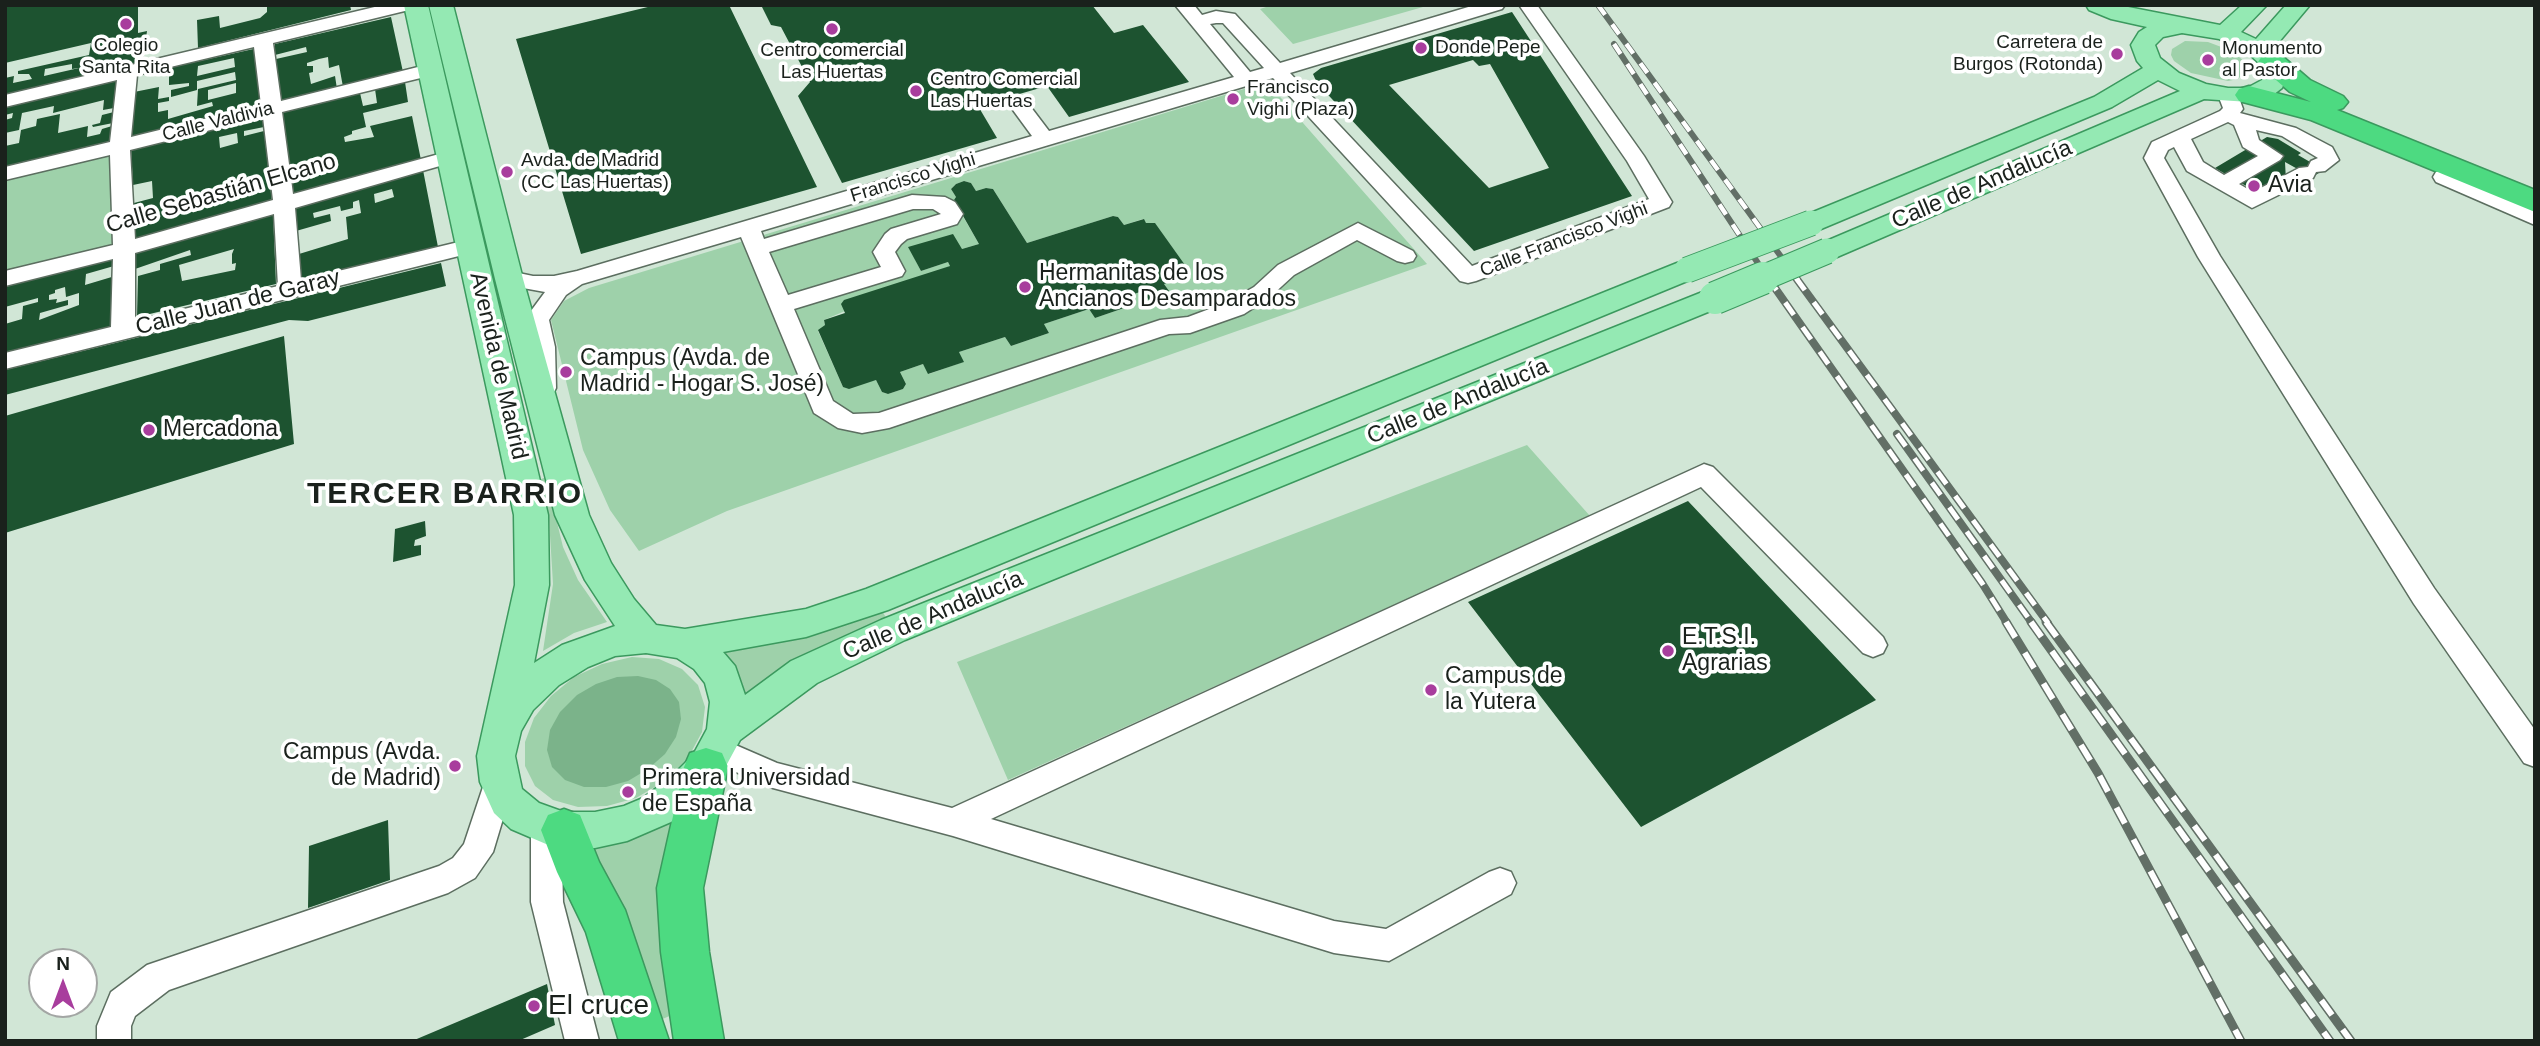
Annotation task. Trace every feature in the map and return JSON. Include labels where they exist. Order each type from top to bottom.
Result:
[{"type":"highway","points":[[2265,56],[2300,86],[2337,104],[2535,187]]},
{"type":"highway","points":[[2237,106],[2301,108],[2535,202]]},
{"type":"highway","points":[[2377,137],[2402,156],[2443,177]]},
{"type":"highway","points":[[699,1041],[685,952],[680,888],[716,749]]},
{"type":"highway","points":[[555,828],[608,926],[644,1041]]},
{"type":"main road","name":"Avenida de Madrid","points":[[416,5],[531,515],[532,585],[503,729]]},
{"type":"main road","name":"Avenida de Madrid","points":[[441,5],[509,279],[572,515],[597,570],[622,609],[646,638]]},
{"type":"main road","points":[[2080,5],[2143,45],[2149,61],[2157,70],[2237,106],[2273,83],[2276,73],[2265,56],[2225,33],[2119,13],[2097,5]]},
{"type":"main road","points":[[2225,33],[2256,5]]},
{"type":"main road","points":[[2265,56],[2299,5]]},
{"type":"main road","points":[[2143,45],[2155,32],[2182,26]]},
{"type":"main road","name":"Calle de Andalucía","points":[[685,644],[806,623],[876,600],[1687,270],[1811,223],[2103,102],[2157,70]]},
{"type":"main road","name":"Calle de Andalucía","points":[[716,749],[804,672],[893,631],[1715,298],[2201,91]]},
{"type":"main road","points":[[646,638],[685,644],[707,658],[722,677],[729,702],[716,749],[684,790],[657,810],[626,823],[595,830],[555,828],[524,816],[508,801],[499,782],[496,756],[503,729],[520,699],[555,667],[575,656],[612,641],[646,638]]},
{"type":"street","points":[[5,101],[407,5]]},
{"type":"street","points":[[1184,5],[1246,79],[1496,5]]},
{"type":"street","name":"Calle Francisco Vighi","points":[[1197,22],[1216,17],[1228,18],[1468,276],[1661,202],[1637,160],[1528,5]]},
{"type":"street","points":[[263,41],[284,204],[290,290]]},
{"type":"street","name":"Calle Valdivia","points":[[5,174],[430,70]]},
{"type":"street","points":[[123,331],[124,249],[120,146],[128,73]]},
{"type":"street","name":"Francisco Vighi","points":[[509,279],[533,284],[554,284],[753,237],[1045,139],[1246,79]]},
{"type":"street","points":[[1020,106],[1045,139]]},
{"type":"street","points":[[2237,106],[2160,146],[2154,158],[2209,257],[2432,608],[2535,754]]},
{"type":"street","points":[[2180,137],[2194,166],[2252,201],[2329,160],[2325,151],[2237,106]]},
{"type":"street","points":[[2224,184],[2273,156],[2250,142],[2237,106]]},
{"type":"street","name":"Calle Sebastián Elcano","points":[[5,279],[124,249],[450,157]]},
{"type":"street","points":[[2443,177],[2535,218]]},
{"type":"street","points":[[781,305],[894,271],[884,252],[892,239],[899,234],[948,219],[952,214],[947,207],[937,202],[912,202],[753,237],[781,305],[823,407],[859,412],[1145,315],[1168,326],[1190,325],[1236,308],[1262,292],[1286,270],[1358,230],[1380,245],[1405,256]]},
{"type":"street","name":"Calle Juan de Garay","points":[[5,361],[471,246]]},
{"type":"street","name":"Francisco Vighi","points":[[544,410],[543,347],[537,319],[558,289],[581,277]]},
{"type":"street","points":[[953,822],[1704,474],[1873,645]]},
{"type":"street","points":[[716,749],[773,775],[953,822],[1334,937],[1389,945],[1500,883]]},
{"type":"street","points":[[114,1041],[114,1026],[123,1004],[159,977],[448,878],[464,868],[477,852],[499,782]]},
{"type":"street","points":[[555,828],[547,902],[576,1039]]},
{"type":"shaded area","points":[[1272,5],[1430,5],[1293,44],[1260,9]]},
{"type":"shaded area","points":[[2185,41],[2208,42],[2232,51],[2246,63],[2247,70],[2238,79],[2228,81],[2191,73],[2174,61],[2171,55],[2172,49]]},
{"type":"shaded area","points":[[1267,82],[1427,264],[727,511],[639,551],[610,510],[583,450],[551,320],[564,301],[589,288]],"holes":[[[964,181],[971,183],[976,191],[993,189],[1027,243],[1113,216],[1118,217],[1124,225],[1143,219],[1146,223],[1155,224],[1190,272],[1188,276],[1164,284],[1172,295],[1156,304],[1151,302],[1143,291],[1122,298],[1127,307],[1095,318],[1089,309],[1044,324],[1049,333],[1011,346],[1005,337],[959,352],[963,362],[929,374],[923,364],[900,372],[906,384],[903,389],[888,394],[882,392],[876,380],[843,387],[818,331],[825,325],[824,320],[950,266],[948,262],[921,271],[909,248],[962,249],[979,244],[954,201],[956,197],[951,189]]]},
{"type":"shaded area","points":[[120,146],[124,249],[5,279],[5,174]]},
{"type":"shaded area","points":[[1527,445],[1590,516],[1008,780],[957,662]]},
{"type":"shaded area","points":[[546,477],[563,547],[578,580],[607,622],[574,633],[543,651],[553,584],[549,519],[539,480]]},
{"type":"shaded area","points":[[876,600],[893,630],[726,729],[707,658],[755,634]]},
{"type":"shaded area","points":[[632,657],[659,659],[682,669],[698,685],[705,707],[702,732],[688,758],[665,781],[636,798],[607,806],[578,807],[553,800],[535,786],[525,766],[525,742],[534,718],[551,696],[574,677],[602,664]]},
{"type":"shaded area","points":[[638,676],[656,680],[670,689],[679,702],[681,719],[676,737],[665,754],[628,781],[606,787],[584,787],[565,780],[552,767],[547,750],[550,730],[560,712],[577,695],[596,684],[617,677]]},
{"type":"shaded area","points":[[673,817],[660,892],[674,1014],[658,1021],[624,910],[592,846]]},
{"type":"building","points":[[5,5],[138,5],[138,33],[147,31],[142,66],[5,97],[5,78],[14,76],[13,83],[32,79],[29,74],[18,74],[18,71],[89,55],[91,43],[5,63]],"holes":[[[72,64],[72,69],[79,68],[44,76],[45,69]]]},
{"type":"building","points":[[267,5],[350,5],[351,10],[198,48],[197,20],[219,16],[220,28],[260,18],[267,12]]},
{"type":"building","points":[[656,5],[729,5],[817,187],[581,254],[516,39]]},
{"type":"building","name":"Centro Comercial Las Huertas","points":[[761,5],[1092,5],[1114,33],[1143,25],[1189,82],[1069,117],[1047,86],[978,106],[997,138],[842,183],[798,96],[810,82],[781,27],[771,25]]},
{"type":"building","points":[[1512,12],[1632,196],[1474,251],[1317,83],[1313,74],[1321,68]],"holes":[[[1473,60],[1479,66],[1490,64],[1549,168],[1489,188],[1389,85]]]},
{"type":"building","points":[[391,17],[403,72],[343,87],[339,65],[329,68],[328,57],[319,59],[307,63],[307,66],[313,66],[313,72],[309,73],[311,84],[335,76],[337,89],[281,102],[276,59],[307,52],[306,47],[275,55],[275,44]]},
{"type":"building","points":[[258,48],[261,107],[131,139],[134,92],[159,87],[158,99],[169,97],[169,101],[158,103],[158,112],[168,110],[168,119],[213,106],[212,102],[197,106],[198,89],[236,80],[235,72],[197,81],[197,90],[171,97],[171,90],[189,86],[189,83],[169,85],[169,72],[159,74],[159,70]],"holes":[[[234,58],[235,67],[197,76],[198,66]],[[236,83],[236,93],[208,100],[208,90]]]},
{"type":"building","points":[[117,80],[114,108],[103,110],[104,100],[53,113],[54,106],[22,113],[19,130],[5,133],[5,120],[12,118],[13,113],[5,115],[5,105]]},
{"type":"building","points":[[405,82],[408,102],[363,113],[366,127],[352,131],[352,134],[344,137],[345,142],[374,137],[370,126],[412,116],[421,160],[292,196],[282,112],[360,93],[363,106],[377,103],[375,89]]},
{"type":"building","points":[[114,112],[113,123],[93,127],[92,125],[100,123],[102,115]]},
{"type":"building","points":[[60,114],[58,133],[88,126],[87,137],[100,134],[102,129],[112,126],[111,144],[5,170],[5,146],[19,143],[21,130],[36,126],[37,119]]},
{"type":"building","points":[[263,116],[264,127],[244,131],[244,136],[264,131],[272,202],[134,241],[134,203],[153,198],[152,181],[133,185],[131,148]],"holes":[[[237,133],[238,143],[220,148],[219,137]],[[245,189],[246,196],[217,204],[216,198],[202,201],[202,197]]]},
{"type":"building","points":[[2267,137],[2278,139],[2324,170],[2312,177],[2285,162],[2286,181],[2260,194],[2215,168]]},
{"type":"building","points":[[423,170],[438,247],[300,280],[299,254],[348,239],[346,217],[361,213],[359,200],[353,202],[353,208],[341,211],[340,206],[313,213],[314,218],[330,214],[331,221],[296,231],[293,207]],"holes":[[[392,189],[394,197],[375,203],[374,194]]]},
{"type":"building","name":"Hermanitas de los Ancianos Desamparados","points":[[964,181],[971,183],[976,191],[993,189],[1027,243],[1113,216],[1118,217],[1124,225],[1144,219],[1146,223],[1155,223],[1190,272],[1188,276],[1164,284],[1172,295],[1170,299],[1156,304],[1150,302],[1143,291],[1122,298],[1127,307],[1095,318],[1089,309],[1044,324],[1049,333],[1011,346],[1005,337],[959,352],[964,362],[928,374],[923,364],[900,372],[906,384],[903,389],[888,394],[882,392],[876,380],[849,389],[843,387],[818,330],[825,325],[824,320],[845,313],[841,304],[844,300],[950,266],[948,262],[921,271],[908,247],[953,234],[962,249],[979,244],[954,200],[956,197],[951,189]]},
{"type":"building","points":[[273,212],[276,284],[137,317],[138,276],[160,270],[160,264],[191,255],[190,250],[135,269],[134,252]],"holes":[[[234,249],[232,264],[236,263],[235,270],[182,281],[179,265]]]},
{"type":"building","points":[[114,258],[114,266],[86,274],[85,285],[115,276],[114,327],[5,352],[5,324],[22,319],[23,306],[38,302],[38,298],[5,307],[5,287]],"holes":[[[65,287],[66,297],[79,293],[79,305],[39,320],[40,313],[68,305],[68,300],[56,303],[57,299],[49,300],[49,295]]]},
{"type":"building","points":[[441,263],[446,286],[308,321],[289,320],[5,395],[5,370]]},
{"type":"building","name":"Mercadona","points":[[284,336],[294,444],[5,533],[5,416]]},
{"type":"building","name":"E.T.S.I. Agrarias","points":[[1688,501],[1876,700],[1641,827],[1468,602]]},
{"type":"building","points":[[425,521],[426,536],[415,540],[414,546],[421,545],[421,555],[393,562],[395,529]]},
{"type":"building","points":[[388,820],[390,880],[308,908],[309,846]]},
{"type":"building","points":[[547,984],[555,1025],[518,1041],[412,1041]]},
{"type":"railway","points":[[1598,5],[1798,280]]},
{"type":"railway","points":[[1614,44],[1769,280]]},
{"type":"railway","points":[[1768,278],[1982,583],[2007,623]]},
{"type":"railway","points":[[1796,278],[2048,623]]},
{"type":"railway","points":[[1897,434],[2032,623]]},
{"type":"railway","points":[[2006,622],[2098,773],[2241,1041]]},
{"type":"railway","points":[[2031,622],[2330,1041]]},
{"type":"railway","points":[[2046,622],[2351,1041]]},
{"type":"place","name":"Colegio Santa Rita","points":[[126,24]]},
{"type":"place","name":"Centro comercial Las Huertas","points":[[832,29]]},
{"type":"place","name":"Donde Pepe","points":[[1421,48]]},
{"type":"place","name":"Carretera de Burgos (Rotonda)","points":[[2117,54]]},
{"type":"place","name":"Monumento al Pastor","points":[[2208,60]]},
{"type":"place","name":"Centro Comercial Las Huertas","points":[[916,91]]},
{"type":"place","name":"Francisco Vighi (Plaza)","points":[[1233,99]]},
{"type":"place","name":"Avda. de Madrid (CC Las Huertas)","points":[[507,172]]},
{"type":"place","name":"Avia","points":[[2254,186]]},
{"type":"place","name":"Hermanitas de los Ancianos Desamparados","points":[[1025,287]]},
{"type":"place","name":"Campus (Avda. de Madrid - Hogar S. José)","points":[[566,372]]},
{"type":"place","name":"Mercadona","points":[[149,430]]},
{"type":"place","name":"E.T.S.I. Agrarias","points":[[1668,651]]},
{"type":"place","name":"Campus de la Yutera","points":[[1431,690]]},
{"type":"place","name":"Campus (Avda. de Madrid)","points":[[455,766]]},
{"type":"place","name":"Primera Universidad de España","points":[[628,792]]},
{"type":"place","name":"El cruce","points":[[534,1006]]},
{"type":"district","name":"TERCER BARRIO","points":[[445,495]]}]
